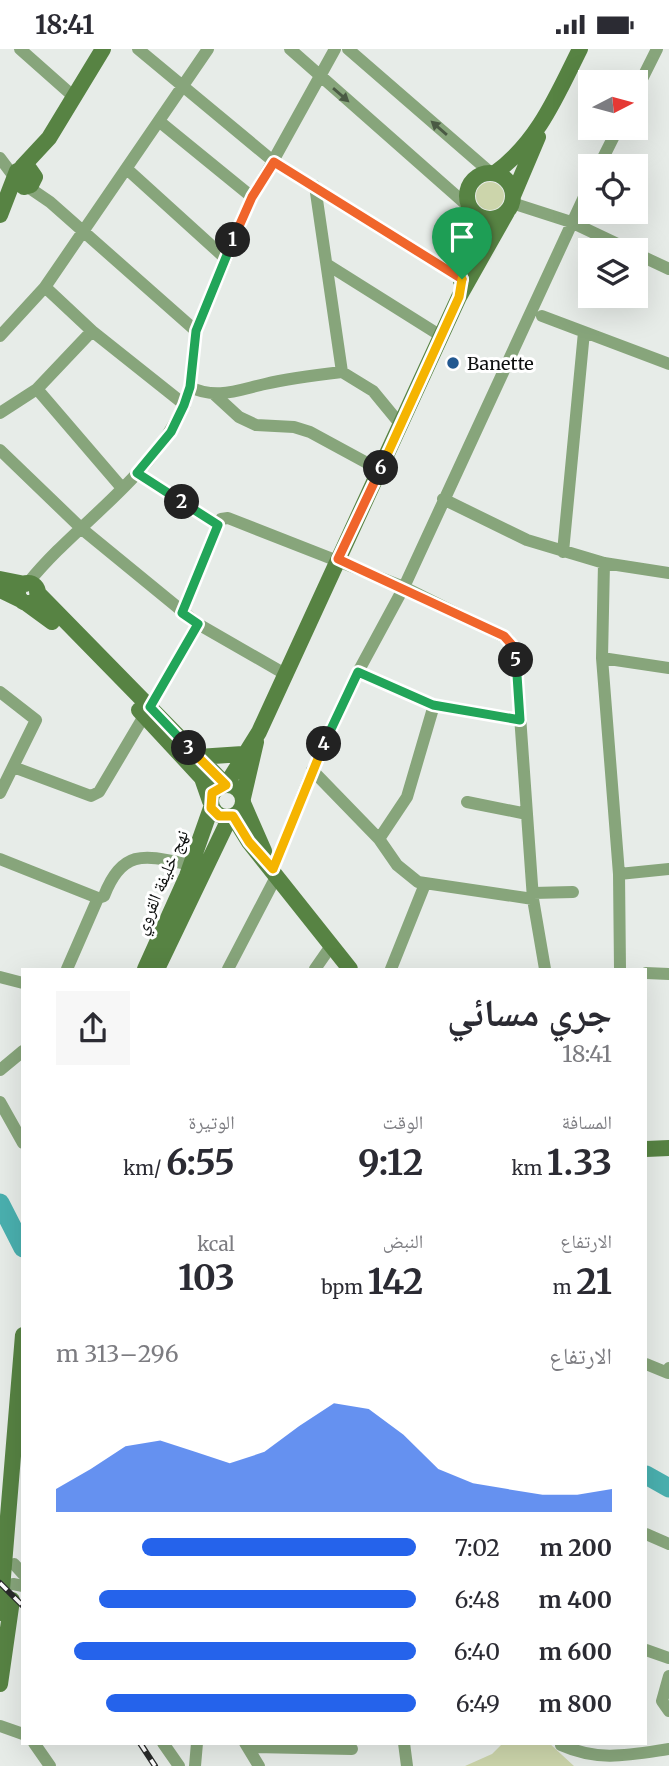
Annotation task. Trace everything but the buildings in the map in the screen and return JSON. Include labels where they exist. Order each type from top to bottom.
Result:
[{"type":"main road","points":[[0,217],[103,49]]},
{"type":"main road","points":[[232,817],[243,800],[259,732],[285,674],[459,297],[511,204],[541,126],[579,50]]},
{"type":"main road","points":[[459,297],[473,240],[467,191],[470,183],[476,177],[493,173],[512,161],[541,126]]},
{"type":"main road","points":[[493,173],[508,181],[511,204]]},
{"type":"main road","points":[[471,209],[493,219],[511,204]]},
{"type":"main road","points":[[0,579],[29,592],[38,609],[147,712],[226,785],[239,790],[273,870]]},
{"type":"main road","points":[[0,590],[29,592]]},
{"type":"main road","points":[[147,712],[202,778],[211,804],[219,816],[232,817]]},
{"type":"main road","points":[[211,804],[215,789],[226,785],[259,732]]},
{"type":"main road","points":[[198,757],[243,754]]},
{"type":"main road","name":"نهج خليفة القروي","points":[[145,968],[191,865],[211,804]]},
{"type":"main road","points":[[232,817],[349,968]]},
{"type":"main road","name":"نهج خليفة القروي","points":[[157,968],[232,817]]},
{"type":"main road","points":[[216,846],[249,842]]},
{"type":"main road","points":[[647,1149],[669,1148]]},
{"type":"main road","points":[[0,1613],[13,1580],[21,1384]]},
{"type":"main road","points":[[0,1684],[13,1580],[21,1472]]},
{"type":"street","points":[[20,49],[73,96]]},
{"type":"street","points":[[138,49],[274,162],[462,279]]},
{"type":"street","points":[[0,336],[45,287],[128,170],[208,49]]},
{"type":"street","points":[[290,49],[471,209]]},
{"type":"street","points":[[29,592],[46,565],[137,473],[171,432],[190,387],[196,331],[225,258],[252,197],[335,49]]},
{"type":"street","points":[[348,49],[493,173]]},
{"type":"street","points":[[646,70],[657,49]]},
{"type":"street","points":[[160,122],[252,197]]},
{"type":"street","points":[[0,158],[26,176],[83,233],[196,331]]},
{"type":"street","points":[[128,170],[225,258]]},
{"type":"street","points":[[315,186],[342,372]]},
{"type":"street","points":[[511,204],[571,222],[605,238]]},
{"type":"street","points":[[228,968],[273,870],[312,770],[358,672],[404,587],[578,208]]},
{"type":"street","points":[[648,259],[669,269]]},
{"type":"street","points":[[328,265],[441,336]]},
{"type":"street","points":[[45,287],[92,331],[184,405]]},
{"type":"street","points":[[542,316],[669,363]]},
{"type":"street","points":[[0,413],[37,389],[92,331]]},
{"type":"street","points":[[563,552],[584,331]]},
{"type":"street","points":[[215,395],[342,372],[373,391],[401,425]]},
{"type":"street","points":[[190,387],[215,395],[239,418],[256,425],[294,427],[310,432],[380,470]]},
{"type":"street","points":[[37,389],[122,488]]},
{"type":"street","points":[[0,450],[82,529],[182,613],[285,674]]},
{"type":"street","points":[[137,473],[218,525]]},
{"type":"street","points":[[443,499],[527,540],[563,552],[604,563],[669,573]]},
{"type":"street","points":[[182,613],[218,525],[221,519],[228,518],[404,587],[508,639],[516,659],[533,896],[545,968]]},
{"type":"street","points":[[604,563],[602,658],[619,874],[620,968]]},
{"type":"street","points":[[13,767],[91,796],[99,792],[198,624]]},
{"type":"street","points":[[602,658],[669,668]]},
{"type":"street","points":[[358,672],[433,705],[520,720]]},
{"type":"street","points":[[0,692],[36,720],[0,793]]},
{"type":"street","points":[[379,839],[407,797],[433,705]]},
{"type":"street","points":[[312,770],[379,839],[409,877],[425,884],[533,896],[573,892]]},
{"type":"street","points":[[467,802],[527,814]]},
{"type":"street","points":[[68,968],[99,898],[104,896],[124,862],[148,856],[191,865]]},
{"type":"street","points":[[0,859],[99,898]]},
{"type":"street","points":[[619,874],[669,869]]},
{"type":"street","points":[[391,968],[425,884]]},
{"type":"street","points":[[316,968],[331,946]]},
{"type":"street","points":[[647,973],[669,974]]},
{"type":"street","points":[[0,977],[21,982]]},
{"type":"street","points":[[0,1070],[21,1053]]},
{"type":"street","points":[[0,1102],[21,1139]]},
{"type":"street","points":[[647,1364],[669,1373],[669,1368]]},
{"type":"street","points":[[647,1534],[669,1543]]},
{"type":"street","points":[[647,1650],[669,1658]]},
{"type":"street","points":[[669,1676],[662,1700],[669,1711]]},
{"type":"street","points":[[0,1726],[21,1733]]},
{"type":"street","points":[[35,1745],[50,1766]]},
{"type":"street","points":[[164,1745],[178,1766]]},
{"type":"street","points":[[195,1766],[197,1745]]},
{"type":"street","points":[[247,1745],[352,1749]]},
{"type":"street","points":[[247,1745],[259,1766]]},
{"type":"street","points":[[404,1745],[407,1766]]},
{"type":"street","points":[[561,1745],[583,1755],[613,1762],[669,1749]]},
{"type":"green space","points":[[490,182],[500,186],[504,196],[500,206],[490,210],[480,206],[476,196],[480,186]]},
{"type":"green space","points":[[501,1745],[551,1745],[574,1766],[465,1766],[492,1754]]},
{"type":"waterway","points":[[0,1203],[21,1244]]},
{"type":"waterway","points":[[647,1476],[669,1488]]},
{"type":"railway","points":[[0,1583],[21,1604]]},
{"type":"railway","points":[[141,1745],[155,1766]]},
{"type":"place","name":"Banette","points":[[453,363]]},
{"type":"route","points":[[274,162],[462,279],[459,297],[338,559],[404,587],[508,639],[516,659],[520,720],[433,705],[358,672],[307,781],[273,869],[249,842],[233,816],[219,816],[211,808],[212,793],[218,787],[226,785],[150,707],[198,624],[182,613],[218,525],[137,473],[171,432],[184,405],[190,387],[196,331],[252,197],[274,162]]}]
